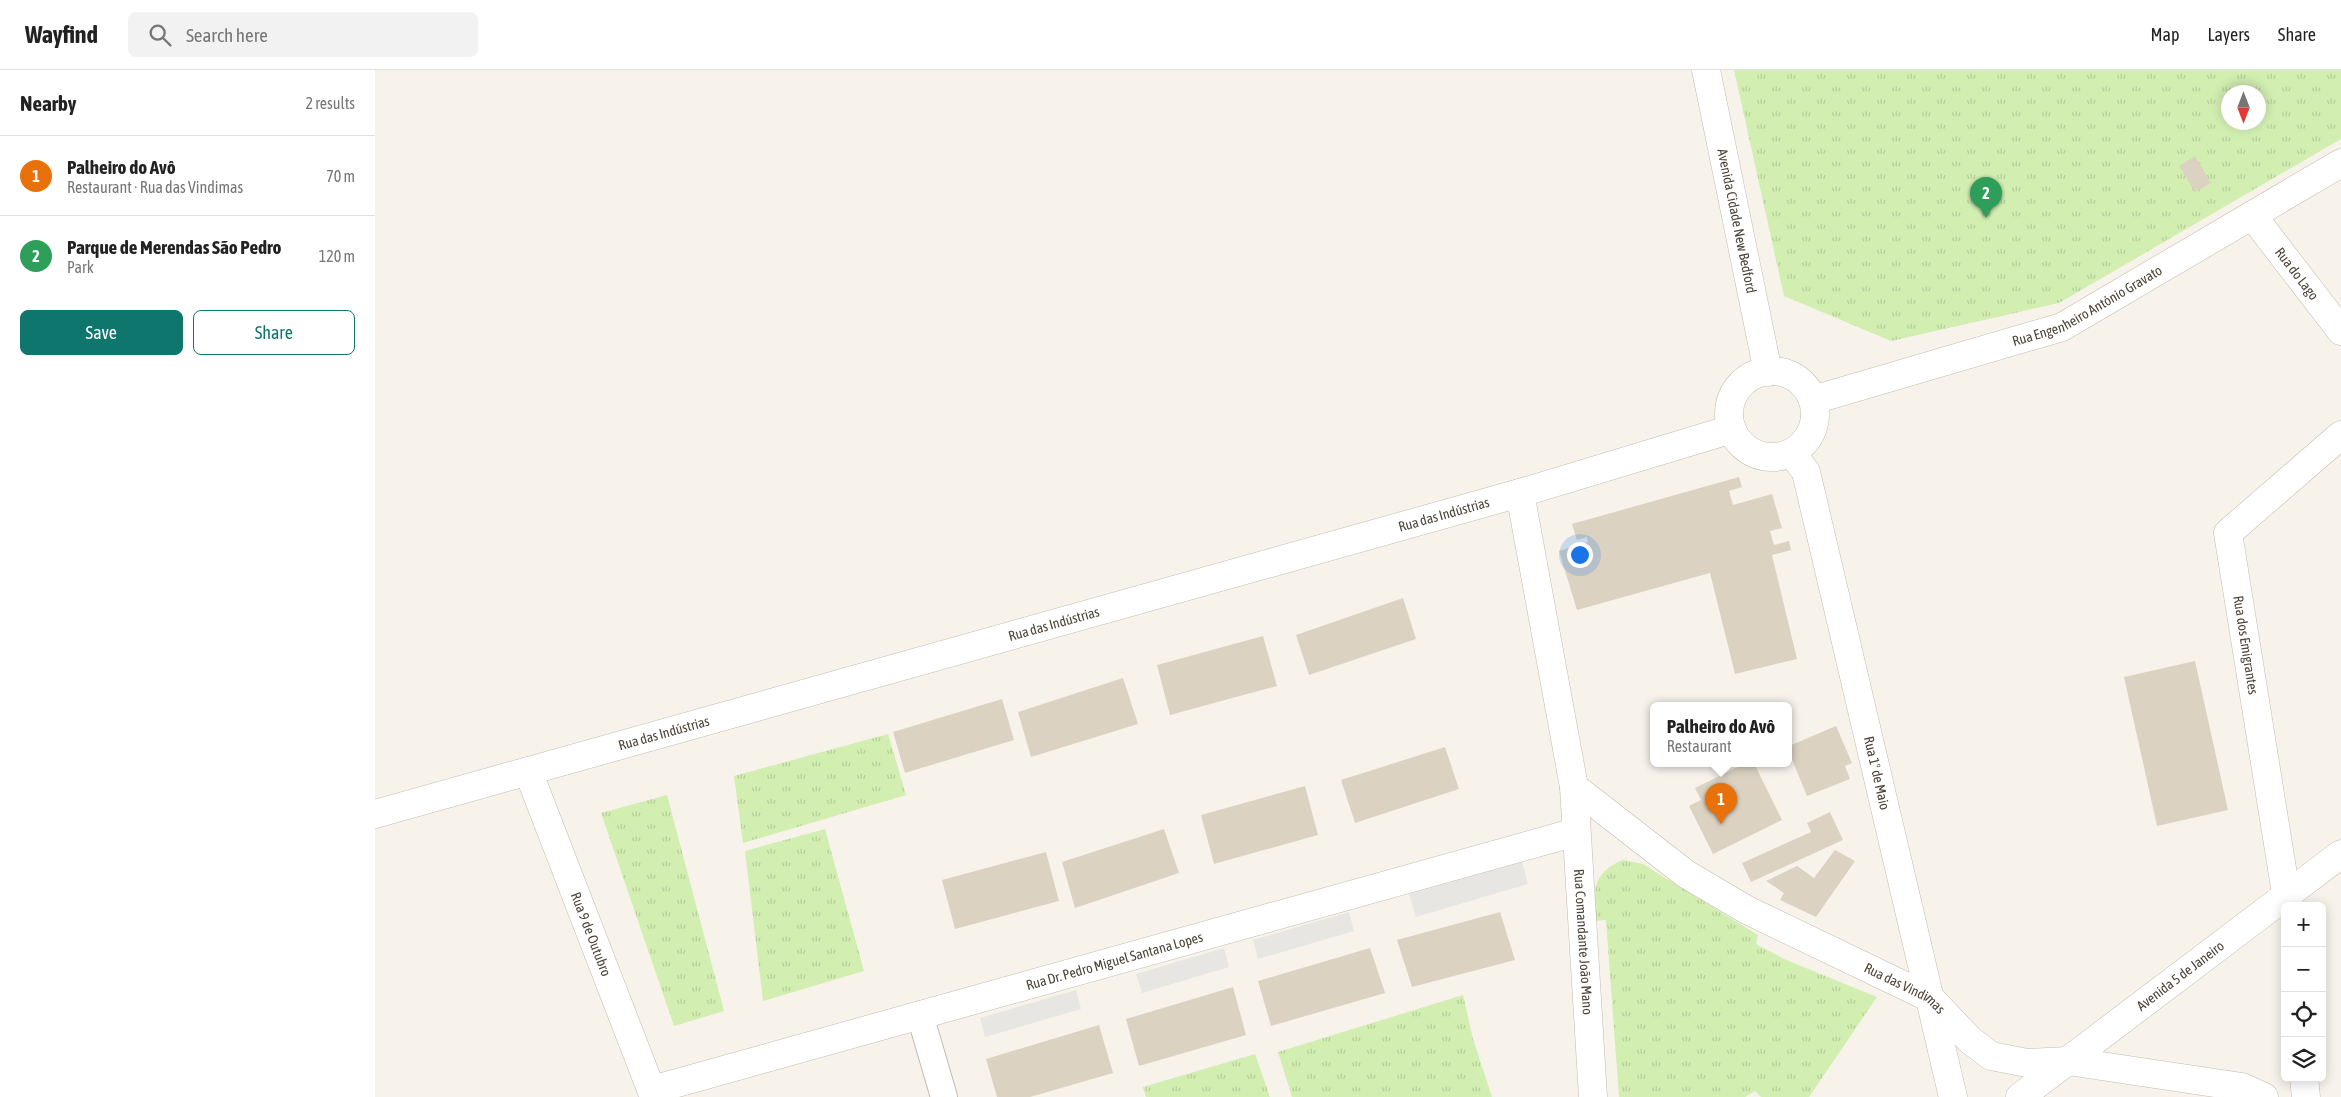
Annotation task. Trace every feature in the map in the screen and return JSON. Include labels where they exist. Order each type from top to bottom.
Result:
[{"type":"street","name":"Avenida Cidade New Bedford","points":[[1706,70],[1768,372]]},
{"type":"street","name":"Rua Engenheiro António Gravato","points":[[1813,400],[2062,327],[2341,163]]},
{"type":"street","name":"Rua do Lago","points":[[2252,215],[2341,331]]},
{"type":"street","points":[[1768,372],[1782,372],[1795,378],[1806,387],[1813,400],[1815,412],[1812,430],[1802,446],[1792,453],[1778,457],[1764,457],[1745,446],[1732,430],[1729,416],[1736,392],[1744,382],[1755,375],[1768,372]]},
{"type":"street","name":"Rua das Indústrias","points":[[375,814],[1520,493],[1732,430]]},
{"type":"street","name":"Rua dos Emigrantes","points":[[2288,900],[2228,533],[2341,435]]},
{"type":"street","name":"Rua 1º de Maio","points":[[1792,453],[1805,472],[1953,1097]]},
{"type":"street","name":"Rua Comandante João Mano","points":[[1520,493],[1574,787],[1593,1097]]},
{"type":"street","name":"Rua 9 de Outubro","points":[[528,771],[653,1094]]},
{"type":"street","name":"Rua das Vindimas","points":[[1574,787],[1686,874],[1747,910],[1930,998],[1970,1040],[1991,1056],[2027,1063],[2068,1061],[2242,1087],[2264,1097]]},
{"type":"street","name":"Rua Dr. Pedro Miguel Santana Lopes","points":[[653,1094],[920,1015],[1576,832]]},
{"type":"street","name":"Avenida 5 de Janeiro","points":[[2020,1097],[2288,900],[2341,854]]},
{"type":"street","points":[[920,1015],[944,1097]]},
{"type":"street","points":[[2304,1082],[2306,1097]]},
{"type":"green space","points":[[1734,70],[2341,70],[2341,139],[2059,303],[1891,341],[1784,296]]},
{"type":"green space","points":[[888,734],[906,795],[743,843],[734,776]]},
{"type":"green space","points":[[667,795],[724,1011],[674,1026],[601,813]]},
{"type":"green space","points":[[825,829],[864,971],[763,1001],[745,851]]},
{"type":"green space","points":[[1623,860],[1643,864],[1758,935],[1756,944],[1784,959],[1877,997],[1809,1097],[1761,1097],[1755,1091],[1745,1097],[1619,1097],[1606,920],[1595,921],[1594,900],[1600,876],[1613,865]]},
{"type":"green space","points":[[1463,995],[1473,1039],[1492,1097],[1292,1097],[1278,1052]]},
{"type":"green space","points":[[1255,1054],[1270,1097],[1146,1097],[1143,1087]]},
{"type":"shaded area","points":[[1522,862],[1528,884],[1416,917],[1409,894]]},
{"type":"shaded area","points":[[1349,912],[1354,931],[1258,959],[1253,940]]},
{"type":"shaded area","points":[[1224,948],[1229,967],[1142,993],[1136,974]]},
{"type":"shaded area","points":[[1076,990],[1081,1009],[985,1037],[980,1018]]},
{"type":"building","points":[[2195,156],[2211,183],[2195,192],[2179,166]]},
{"type":"building","points":[[1739,477],[1742,487],[1729,491],[1733,505],[1772,494],[1782,528],[1770,531],[1774,545],[1789,541],[1791,550],[1772,555],[1797,659],[1735,674],[1710,573],[1577,610],[1559,551],[1588,542],[1587,537],[1577,540],[1572,524]]},
{"type":"building","points":[[1403,598],[1416,639],[1309,675],[1296,635]]},
{"type":"building","points":[[1263,636],[1277,686],[1170,715],[1157,665]]},
{"type":"building","points":[[2195,661],[2228,810],[2157,826],[2124,677]]},
{"type":"building","points":[[1123,678],[1138,724],[1031,757],[1018,712]]},
{"type":"building","points":[[1002,699],[1014,740],[905,773],[893,732]]},
{"type":"building","points":[[1836,726],[1852,763],[1845,766],[1850,779],[1807,796],[1792,759],[1792,745]]},
{"type":"building","points":[[1445,747],[1459,789],[1355,823],[1341,780]]},
{"type":"building","points":[[1738,767],[1756,767],[1782,820],[1713,854],[1689,806],[1701,800],[1695,788]]},
{"type":"building","points":[[1305,786],[1318,835],[1214,864],[1201,815]]},
{"type":"building","points":[[1830,812],[1843,840],[1751,882],[1742,863],[1811,832],[1807,823]]},
{"type":"building","points":[[1164,829],[1179,873],[1075,908],[1062,862]]},
{"type":"building","points":[[1835,850],[1855,861],[1816,917],[1780,900],[1784,893],[1766,881],[1797,866],[1814,878]]},
{"type":"building","points":[[1046,852],[1059,901],[955,929],[942,880]]},
{"type":"building","points":[[1500,912],[1515,960],[1412,987],[1397,940]]},
{"type":"building","points":[[1370,948],[1385,993],[1271,1026],[1258,981]]},
{"type":"building","points":[[1233,987],[1246,1035],[1139,1066],[1126,1019]]},
{"type":"building","points":[[1099,1025],[1113,1073],[1030,1097],[997,1097],[986,1059]]},
{"type":"place","name":"Parque de Merendas São Pedro","points":[[1986,218]]},
{"type":"place","name":"Palheiro do Avô","points":[[1721,824]]}]
